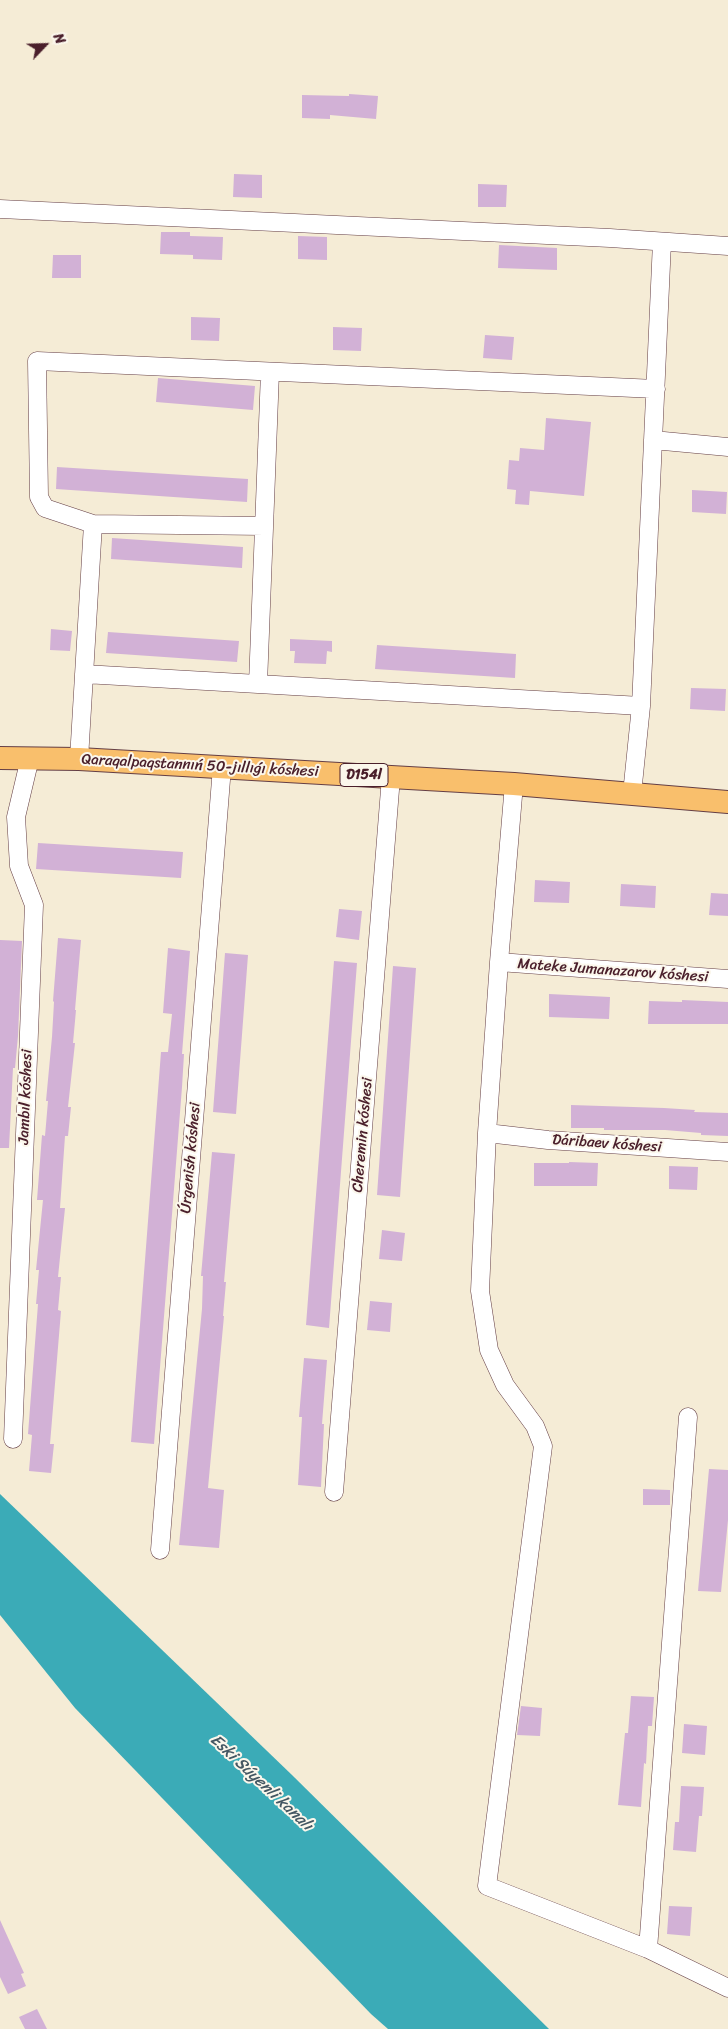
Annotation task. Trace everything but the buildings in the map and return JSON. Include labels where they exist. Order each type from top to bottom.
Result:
[{"type":"main road","name":"Qaraqalpaqstannıń 50-jıllıǵı kóshesi","points":[[0,758],[79,759],[514,784],[728,802]]},
{"type":"street","points":[[0,209],[728,246]]},
{"type":"street","points":[[632,794],[640,706],[662,242]]},
{"type":"street","points":[[264,526],[93,524],[44,508],[39,497],[37,361],[656,389]]},
{"type":"street","points":[[258,684],[270,372]]},
{"type":"street","points":[[653,440],[728,447]]},
{"type":"street","points":[[79,759],[93,524]]},
{"type":"street","points":[[84,674],[640,706]]},
{"type":"street","name":"Jambıl kóshesi","points":[[12,1439],[34,905],[19,866],[16,817],[30,758]]},
{"type":"street","name":"Úrgenish kóshesi","points":[[160,1550],[222,767]]},
{"type":"street","name":"Cheremin kóshesi","points":[[334,1492],[392,777]]},
{"type":"street","points":[[514,784],[487,1133],[480,1291],[490,1350],[505,1385],[535,1426],[543,1446],[487,1886],[648,1949],[728,1988]]},
{"type":"street","name":"Mateke Jumanazarov kóshesi","points":[[499,962],[728,980]]},
{"type":"street","name":"Dáribaev kóshesi","points":[[487,1133],[548,1140],[728,1152]]},
{"type":"street","points":[[648,1949],[688,1417]]},
{"type":"water","name":"Eski Súyenli kanalı","points":[[0,1494],[292,1775],[549,2029],[388,2029],[371,2014],[75,1708],[0,1615]]}]
